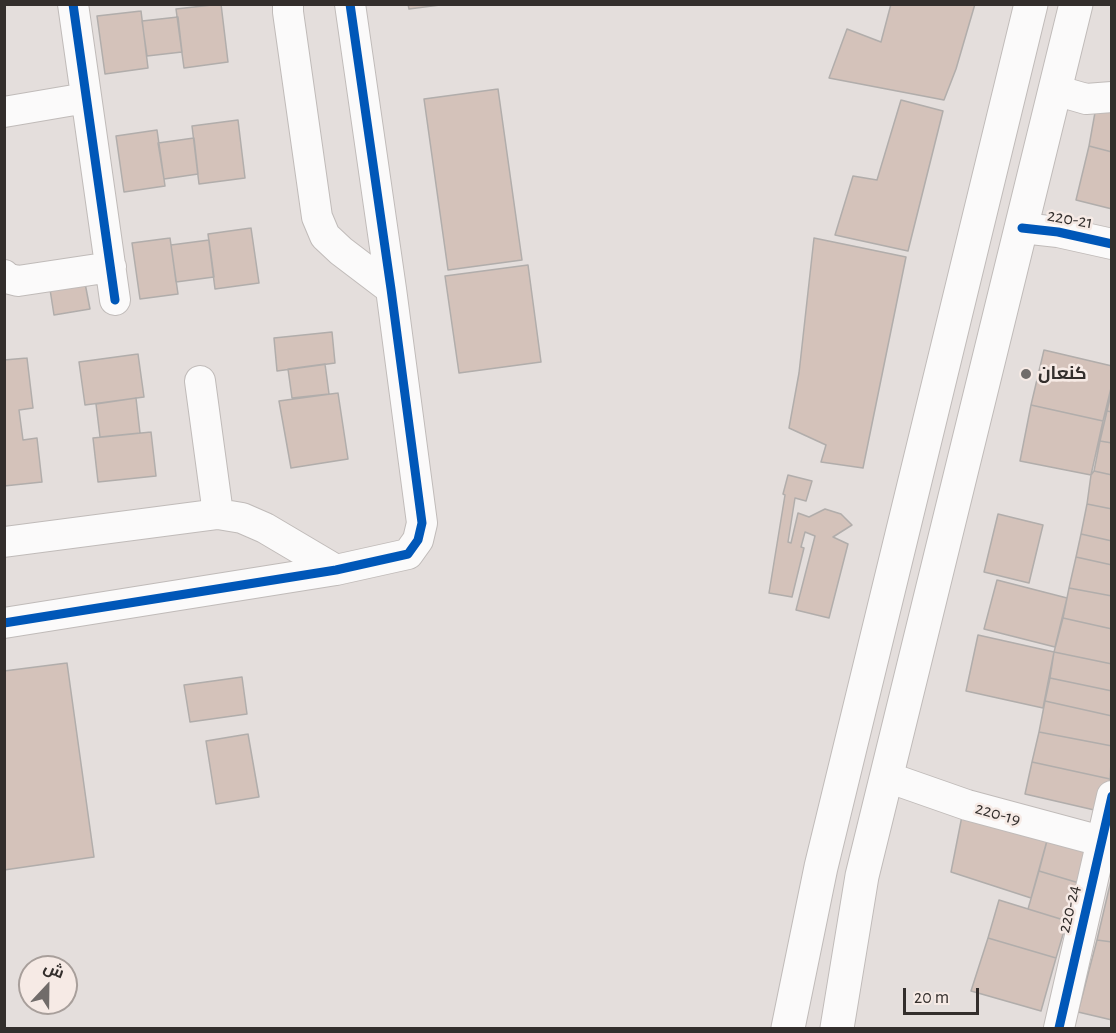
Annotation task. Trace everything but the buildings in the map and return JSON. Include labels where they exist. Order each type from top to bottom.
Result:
[{"type":"highway","points":[[788,1029],[820,867],[1031,4]]},
{"type":"highway","points":[[837,1028],[862,876],[1076,4]]},
{"type":"street","points":[[73,4],[115,300]]},
{"type":"street","points":[[288,4],[317,217],[325,236],[391,289]]},
{"type":"street","points":[[4,623],[336,570],[408,554],[418,540],[422,523],[350,4]]},
{"type":"street","points":[[1055,90],[1086,99],[1112,97]]},
{"type":"street","points":[[4,112],[86,98]]},
{"type":"street","name":"220-21","points":[[1022,228],[1058,232],[1112,244]]},
{"type":"street","points":[[4,275],[18,281],[111,267]]},
{"type":"street","points":[[200,381],[218,513]]},
{"type":"street","points":[[4,542],[218,513],[242,518],[265,528],[336,570]]},
{"type":"street","name":"220-19","points":[[887,777],[967,805],[1106,843]]},
{"type":"street","name":"220-24","points":[[1059,1029],[1106,843],[1112,796]]},
{"type":"cycle path","points":[[73,4],[115,300]]},
{"type":"cycle path","points":[[4,623],[336,570],[408,554],[418,540],[422,523],[350,4]]},
{"type":"cycle path","points":[[1022,228],[1058,232],[1112,244]]},
{"type":"cycle path","points":[[1059,1028],[1112,796]]},
{"type":"place","name":"كنعان","points":[[1026,374]]}]
